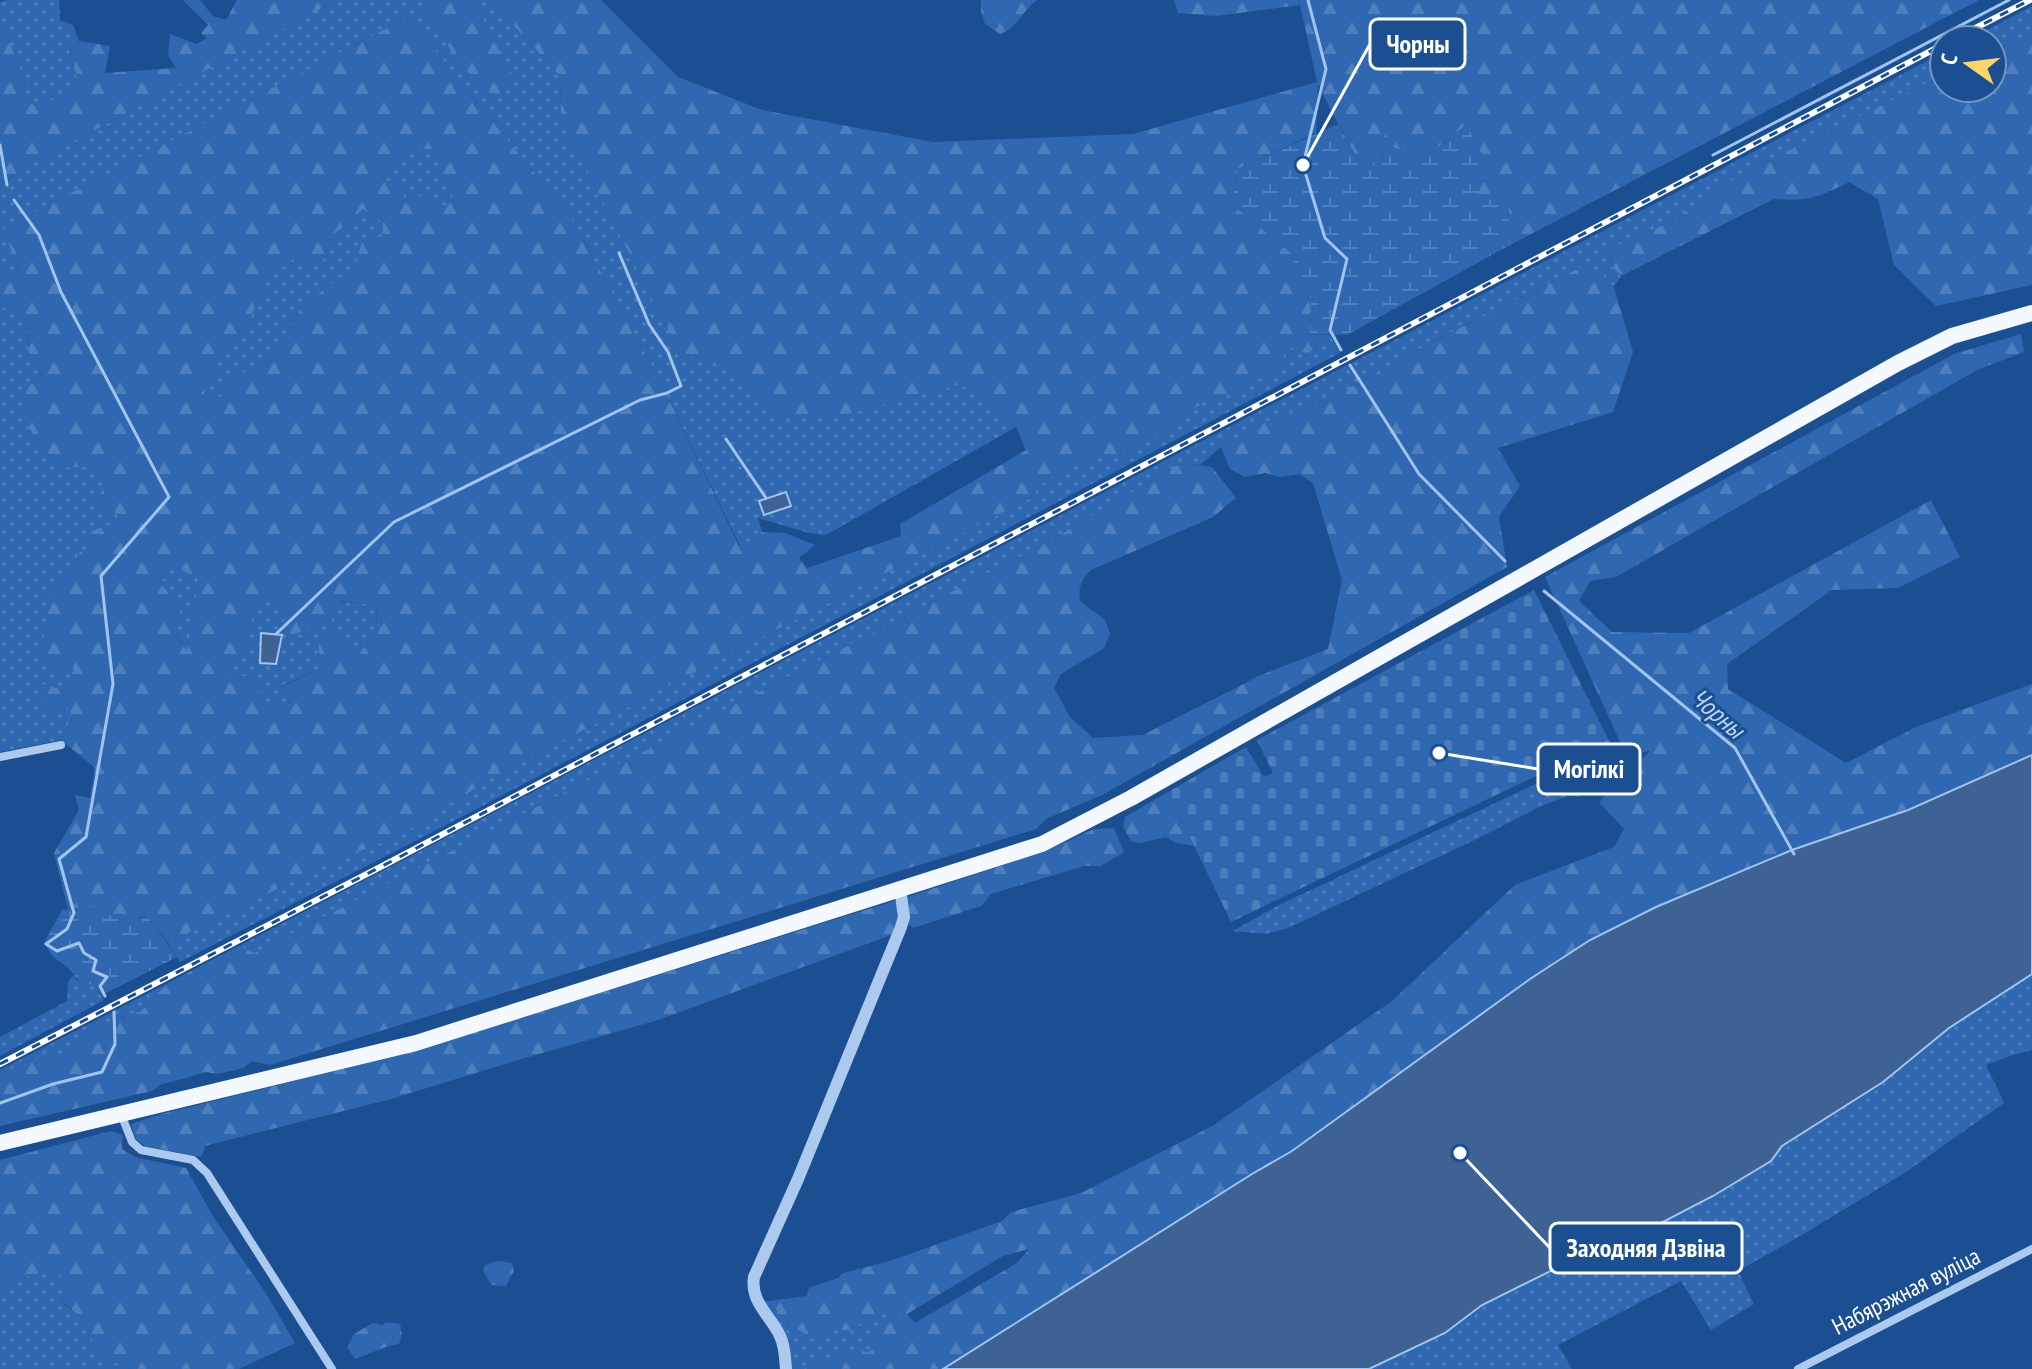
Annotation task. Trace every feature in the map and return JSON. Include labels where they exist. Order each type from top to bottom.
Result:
[{"type":"main road","points":[[0,1143],[416,1043],[1042,844],[1131,798],[1898,363],[1952,336],[2032,313]]},
{"type":"street","points":[[0,757],[61,745]]},
{"type":"street","points":[[786,1369],[781,1337],[757,1301],[754,1277],[798,1179],[901,927],[904,917],[900,888]]},
{"type":"street","points":[[120,1113],[132,1142],[141,1150],[193,1160],[207,1173],[332,1369]]},
{"type":"street","name":"Набярэжная вуліца","points":[[1798,1369],[2032,1249]]},
{"type":"green space","points":[[59,0],[60,20],[73,25],[79,41],[68,46],[80,89],[39,105],[23,103],[25,82],[0,17],[0,2]]},
{"type":"green space","points":[[183,0],[200,0],[213,16],[226,20],[237,0],[337,0],[22,169],[0,186],[0,17],[25,82],[23,103],[39,105],[80,89],[68,45],[79,41],[110,46],[105,73],[176,68],[168,55],[170,34],[197,44],[207,38],[201,33],[208,25]]},
{"type":"green space","points":[[337,0],[497,0],[505,16],[560,76],[561,120],[679,351],[747,380],[776,416],[832,418],[961,384],[1016,427],[826,535],[758,518],[762,532],[742,550],[659,379],[572,219],[408,17],[5,228],[18,272],[0,269],[0,186],[22,169]]},
{"type":"green space","points":[[429,0],[473,0],[516,82],[499,94],[483,91],[421,12],[423,4]]},
{"type":"green space","points":[[497,0],[601,0],[678,77],[762,110],[933,142],[1133,134],[1317,82],[1300,5],[1216,16],[1178,13],[1174,0],[1979,0],[1510,245],[1508,201],[1475,200],[1466,125],[1426,157],[1391,147],[1384,134],[1382,163],[1363,169],[1318,84],[1316,133],[1238,169],[1232,204],[1290,252],[1311,299],[1310,334],[1320,335],[1316,349],[1307,353],[1288,347],[1276,371],[1223,397],[1210,398],[1175,422],[1169,430],[1120,455],[1098,455],[1046,480],[1030,498],[495,776],[404,833],[322,867],[168,943],[149,918],[110,915],[94,906],[68,909],[54,853],[79,810],[75,795],[90,798],[95,768],[61,740],[73,717],[68,708],[51,715],[43,710],[43,684],[59,689],[74,671],[71,666],[58,670],[40,660],[50,597],[80,552],[88,552],[87,533],[114,523],[124,525],[114,511],[96,506],[107,477],[88,466],[70,468],[42,449],[21,414],[23,389],[43,376],[29,358],[27,320],[0,303],[0,269],[18,271],[4,228],[408,17],[572,219],[659,379],[741,550],[762,532],[785,533],[815,545],[799,558],[807,568],[901,536],[900,524],[1026,450],[1016,427],[961,384],[832,418],[776,416],[747,380],[679,351],[561,120],[560,76],[505,16]],"holes":[[[418,149],[434,149],[454,200],[444,207],[423,194],[407,203],[398,184],[379,178]],[[363,209],[382,222],[383,236],[362,241],[355,267],[305,303],[266,363],[226,379],[227,395],[206,401],[204,389],[231,340],[250,320],[265,282],[293,259],[308,263],[323,260],[334,234]],[[173,567],[199,577],[187,651],[176,636],[182,609],[160,583]],[[272,595],[291,635],[331,621],[341,601],[376,605],[377,631],[356,657],[332,631],[318,634],[320,668],[281,687],[290,700],[268,706],[253,677],[229,676],[226,664],[254,649],[242,633]]]},
{"type":"green space","points":[[981,0],[1037,0],[1011,28],[1000,34],[985,24]]},
{"type":"green space","points":[[2032,6],[2032,32],[2008,44],[2008,24],[1998,24]]},
{"type":"green space","points":[[2032,32],[2032,285],[1936,306],[1894,265],[1878,199],[1849,182],[1813,197],[1774,199],[1621,276],[1610,265],[1611,248],[1679,218],[1742,173],[1928,83],[1928,104],[2008,104],[2008,44]]},
{"type":"green space","points":[[1928,60],[1928,83],[1742,173],[1679,218],[1611,248],[1610,265],[1621,276],[1614,287],[1603,275],[1585,265],[1434,341],[1333,397],[1260,424],[1221,447],[1200,465],[1181,463],[1039,547],[254,953],[239,946]]},
{"type":"green space","points":[[1338,124],[1363,169],[1382,163],[1384,132],[1392,147],[1426,157],[1466,125],[1488,165],[1475,199],[1508,200],[1510,245],[1347,335],[1310,334],[1311,299],[1290,252],[1232,205],[1238,169]]},
{"type":"green space","points":[[418,149],[435,149],[455,200],[444,207],[407,203],[378,178]]},
{"type":"green space","points":[[363,208],[382,222],[383,236],[355,267],[305,303],[266,363],[226,379],[227,395],[206,401],[204,389],[231,340],[250,320],[265,282],[293,259],[308,263],[323,260],[334,234]]},
{"type":"green space","points":[[1585,265],[1603,275],[1614,287],[1633,352],[1613,412],[1498,448],[1520,486],[1499,517],[1507,567],[1102,795],[1048,818],[1036,829],[270,1065],[252,1061],[243,1068],[218,1074],[205,1072],[162,1084],[152,1091],[0,1126],[0,1076],[30,1059],[47,1060],[69,1051],[86,1039],[92,1027],[141,1011],[168,983],[239,946],[254,953],[1039,547],[1181,463],[1212,467],[1236,498],[1213,517],[1091,570],[1085,577],[1080,588],[1080,601],[1105,620],[1110,634],[1104,648],[1061,674],[1054,688],[1070,717],[1093,738],[1143,735],[1261,675],[1328,649],[1342,580],[1313,483],[1299,474],[1280,477],[1265,473],[1245,477],[1230,469],[1221,447],[1260,424],[1333,397],[1434,341]]},
{"type":"green space","points":[[0,303],[27,320],[29,358],[43,377],[24,389],[22,414],[42,449],[70,468],[88,466],[107,477],[114,511],[125,526],[89,552],[71,666],[74,671],[59,690],[43,684],[73,716],[61,740],[0,752]]},
{"type":"green space","points":[[2021,334],[2024,352],[1977,370],[1616,577],[1590,581],[1579,601],[1612,632],[1689,633],[1931,500],[1960,557],[1898,588],[1832,590],[1727,664],[1728,689],[1846,763],[1916,727],[2032,684],[2032,755],[1562,957],[1292,1151],[943,1369],[804,1369],[810,1363],[862,1350],[867,1353],[875,1347],[871,1335],[875,1326],[905,1313],[879,1305],[875,1320],[866,1326],[859,1323],[853,1330],[825,1332],[824,1340],[816,1343],[799,1330],[789,1333],[788,1323],[777,1318],[777,1311],[768,1305],[768,1301],[807,1296],[809,1288],[838,1278],[843,1273],[890,1261],[1002,1221],[1011,1212],[1081,1193],[1214,1125],[1392,1001],[1515,885],[1614,847],[1624,829],[1599,802],[1650,751],[1626,755],[1545,577],[1954,354]],"holes":[[[1029,1249],[1017,1263],[915,1323],[907,1314],[1003,1256]]]},
{"type":"green space","points":[[1320,335],[1330,335],[1340,353],[180,962],[168,943],[322,867],[404,833],[495,776],[1030,498],[1046,480],[1098,455],[1120,455],[1169,430],[1175,422],[1210,398],[1224,397],[1288,346],[1316,349]]},
{"type":"green space","points":[[173,567],[199,577],[187,652],[176,635],[160,583]]},
{"type":"green space","points":[[1534,590],[1618,759],[1583,775],[1559,765],[1231,922],[1168,792],[1246,747],[1264,777],[1273,773],[1257,740]]},
{"type":"green space","points":[[272,595],[376,605],[377,631],[356,657],[332,631],[320,668],[281,686],[291,700],[268,706],[253,677],[228,676],[226,664],[253,649],[242,633]]},
{"type":"green space","points":[[1560,765],[1583,775],[1579,797],[1570,795],[1539,807],[1288,928],[1266,934],[1233,931],[1277,906],[1546,779],[1544,772]]},
{"type":"green space","points":[[1168,792],[1194,846],[1176,843],[1166,837],[1140,843],[1131,841],[1123,827],[1125,817]]},
{"type":"green space","points":[[1114,828],[1124,852],[1101,866],[1084,866],[991,894],[981,906],[913,928],[907,922],[907,897],[1046,851],[1094,829]]},
{"type":"green space","points":[[897,900],[900,916],[894,934],[658,1020],[391,1099],[205,1146],[201,1157],[145,1146],[136,1139],[131,1124],[418,1050]]},
{"type":"green space","points":[[94,906],[110,915],[149,918],[177,957],[102,995],[94,985],[80,983],[69,968],[53,957],[44,943],[62,910]]},
{"type":"green space","points":[[2032,974],[2032,1050],[1986,1065],[2004,1103],[1906,1172],[1738,1271],[1754,1304],[1711,1330],[1681,1281],[1558,1345],[1572,1369],[1369,1369],[1445,1333],[1482,1305],[1583,1255],[1611,1249],[1771,1161],[1782,1146],[1883,1082],[1949,1028]]},
{"type":"green space","points":[[73,975],[80,983],[94,985],[104,1000],[0,1056],[0,1037],[67,1001],[68,983]]},
{"type":"green space","points":[[168,983],[141,1011],[92,1027],[86,1039],[69,1051],[47,1060],[30,1059],[0,1076],[0,1070]]},
{"type":"green space","points":[[111,1131],[123,1135],[122,1149],[135,1157],[186,1168],[214,1218],[267,1295],[295,1343],[239,1369],[131,1369],[100,1356],[80,1317],[63,1302],[67,1283],[56,1270],[0,1287],[0,1160]]},
{"type":"green space","points":[[498,1261],[512,1263],[514,1271],[506,1286],[491,1285],[483,1270],[485,1265]]},
{"type":"green space","points":[[56,1270],[67,1283],[63,1303],[80,1317],[100,1356],[131,1369],[0,1369],[0,1287]]},
{"type":"green space","points":[[760,1300],[768,1301],[792,1333],[798,1329],[810,1336],[834,1330],[853,1330],[858,1323],[866,1326],[875,1320],[879,1305],[907,1313],[867,1353],[810,1363],[804,1369],[788,1369]]},
{"type":"green space","points":[[387,1322],[400,1324],[402,1335],[399,1344],[355,1359],[347,1347],[354,1334],[373,1323],[382,1325]]},
{"type":"shaded area","points":[[786,492],[791,506],[764,515],[759,501]]},
{"type":"shaded area","points":[[261,633],[282,635],[276,664],[260,663]]},
{"type":"shaded area","points":[[2032,755],[2032,974],[1949,1028],[1883,1082],[1782,1146],[1771,1161],[1713,1196],[1611,1249],[1583,1255],[1482,1305],[1445,1333],[1369,1369],[943,1369],[1292,1151],[1530,979],[1590,940],[1656,907],[1792,850],[1908,810]]},
{"type":"waterway","name":"Чорны","points":[[1308,0],[1326,69],[1303,165],[1325,238],[1347,259],[1330,330],[1341,350]]},
{"type":"waterway","points":[[1713,155],[2009,0]]},
{"type":"waterway","points":[[0,145],[7,185]]},
{"type":"waterway","points":[[14,200],[39,235],[61,292],[169,497],[101,576],[113,684],[86,837],[59,859],[74,913],[67,929],[46,944],[57,951],[79,943],[84,953],[96,960],[93,971],[107,977],[100,986],[105,996]]},
{"type":"waterway","points":[[276,634],[394,522],[640,400],[681,386],[668,352],[649,324],[619,253]]},
{"type":"waterway","name":"Чорны","points":[[1350,365],[1419,474],[1505,561]]},
{"type":"waterway","points":[[726,439],[766,498]]},
{"type":"waterway","name":"Чорны","points":[[1544,591],[1735,748],[1794,854]]},
{"type":"waterway","points":[[0,1103],[53,1084],[102,1072],[115,1044],[114,1012]]},
{"type":"railway","points":[[1983,24],[2030,0]]},
{"type":"railway","points":[[0,1064],[1928,52]]},
{"type":"place","name":"Чорны","points":[[1303,165]]},
{"type":"place","name":"Могілкі","points":[[1439,753]]},
{"type":"place","name":"Заходняя Дзвіна","points":[[1460,1153]]}]
